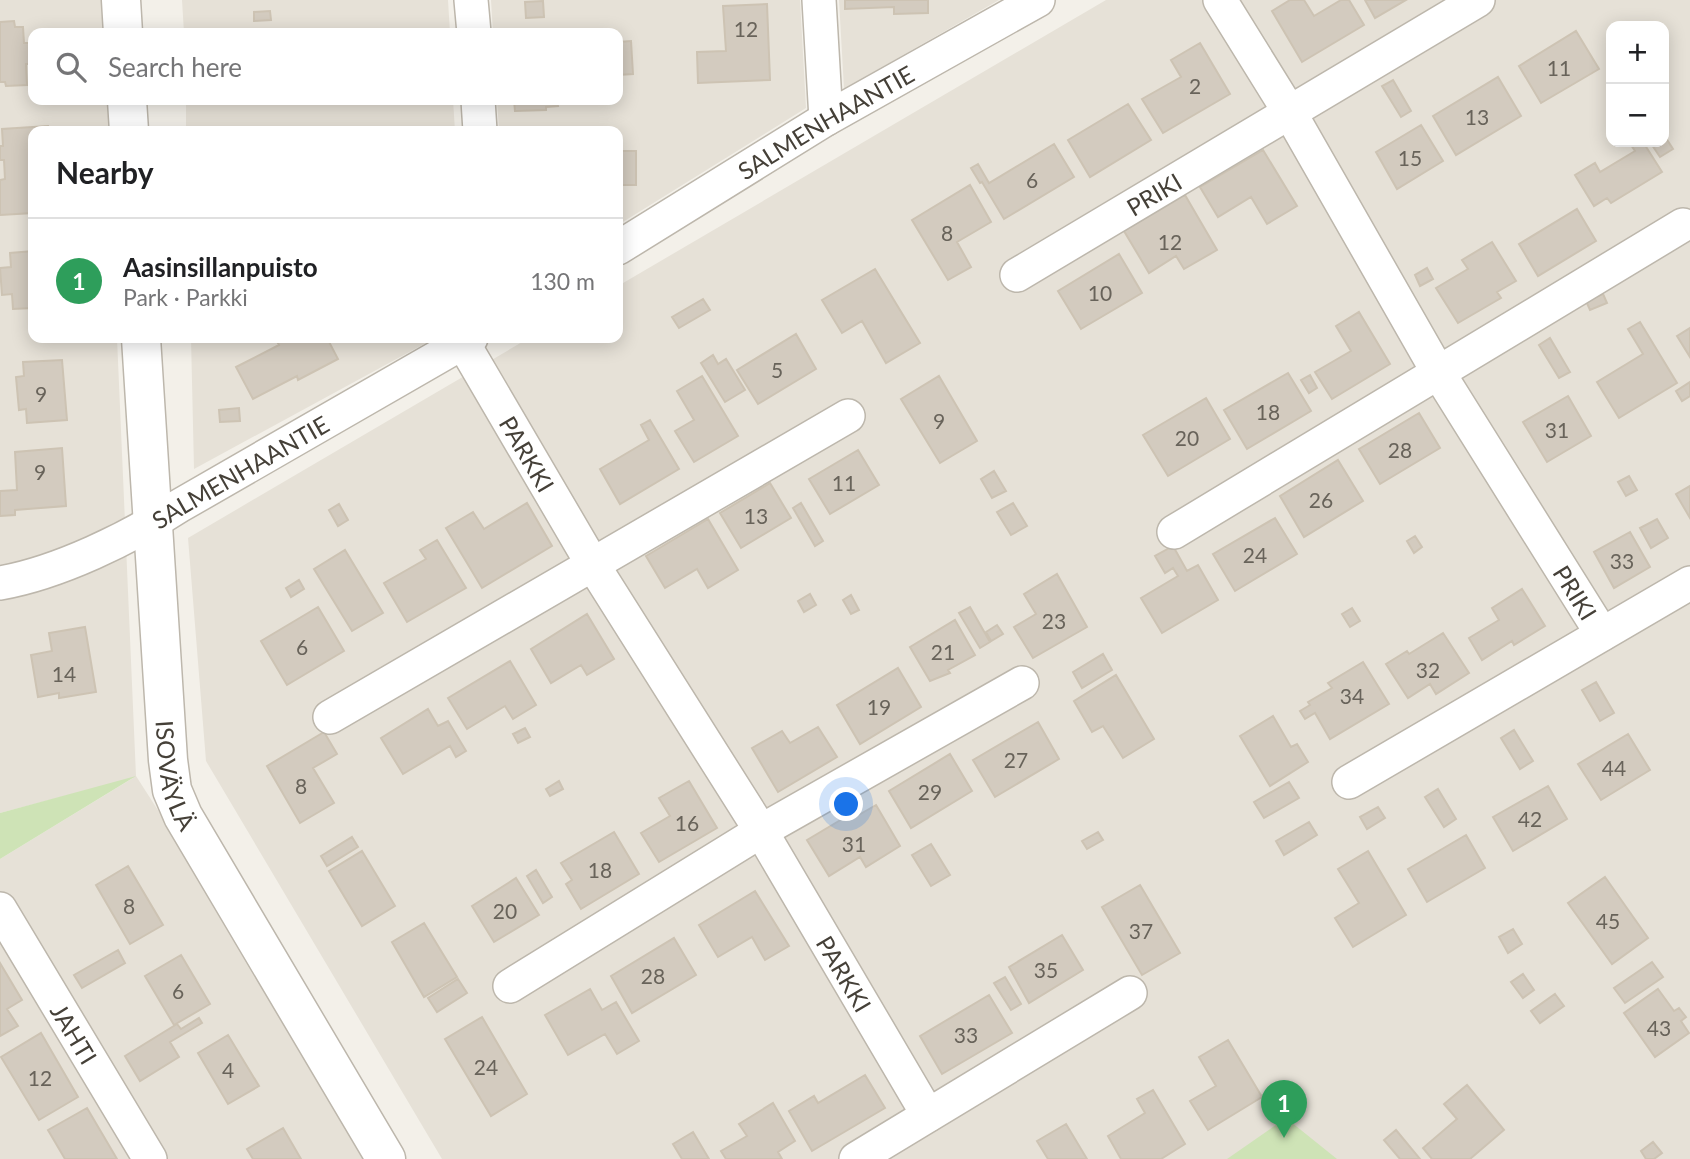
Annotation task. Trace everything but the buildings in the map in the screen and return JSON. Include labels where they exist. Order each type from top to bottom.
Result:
[{"type":"street","points":[[121,0],[123,28]]},
{"type":"street","points":[[471,0],[474,28]]},
{"type":"street","points":[[820,0],[826,119]]},
{"type":"street","name":"SALMENHAANTIE","points":[[623,245],[826,119],[1038,0]]},
{"type":"street","name":"PRIKI","points":[[1220,0],[1290,113],[1438,372],[1602,634]]},
{"type":"street","name":"PRIKI","points":[[1017,275],[1478,0]]},
{"type":"street","points":[[127,105],[129,126]]},
{"type":"street","points":[[478,105],[481,126]]},
{"type":"street","points":[[1174,532],[1683,225]]},
{"type":"street","name":"ISOVÄYLÄ","points":[[141,343],[172,790],[183,816],[386,1159]]},
{"type":"street","name":"SALMENHAANTIE","points":[[0,583],[48,573],[152,524],[190,499],[462,343]]},
{"type":"street","name":"PARKKI","points":[[469,343],[593,565],[761,831],[928,1115]]},
{"type":"street","points":[[330,716],[848,416]]},
{"type":"street","name":"PRIKI","points":[[1349,782],[1690,583]]},
{"type":"street","points":[[510,986],[761,831],[1022,683]]},
{"type":"street","name":"JAHTI","points":[[0,909],[150,1159]]},
{"type":"street","points":[[856,1159],[1129,993]]},
{"type":"shaded area","points":[[0,0],[103,0],[104,28],[28,28],[28,105],[107,105],[109,126],[28,126],[28,343],[117,343],[136,776],[369,1159],[0,1159],[0,859],[133,778],[0,813]]},
{"type":"shaded area","points":[[182,0],[448,0],[450,28],[184,28]]},
{"type":"shaded area","points":[[491,0],[800,0],[806,108],[623,222],[623,126],[499,126],[497,105],[623,105],[623,28],[493,28]]},
{"type":"shaded area","points":[[839,0],[999,0],[844,89]]},
{"type":"shaded area","points":[[1106,0],[1690,0],[1690,1159],[442,1159],[206,761],[188,538],[520,343],[623,343],[623,283]]},
{"type":"shaded area","points":[[186,105],[453,105],[455,126],[186,126]]},
{"type":"shaded area","points":[[191,343],[426,343],[194,469]]},
{"type":"green space","points":[[136,776],[0,859],[0,813]]},
{"type":"green space","points":[[1286,1118],[1337,1159],[1227,1159]]},
{"type":"place","name":"Aasinsillanpuisto","points":[[1284,1138]]}]
